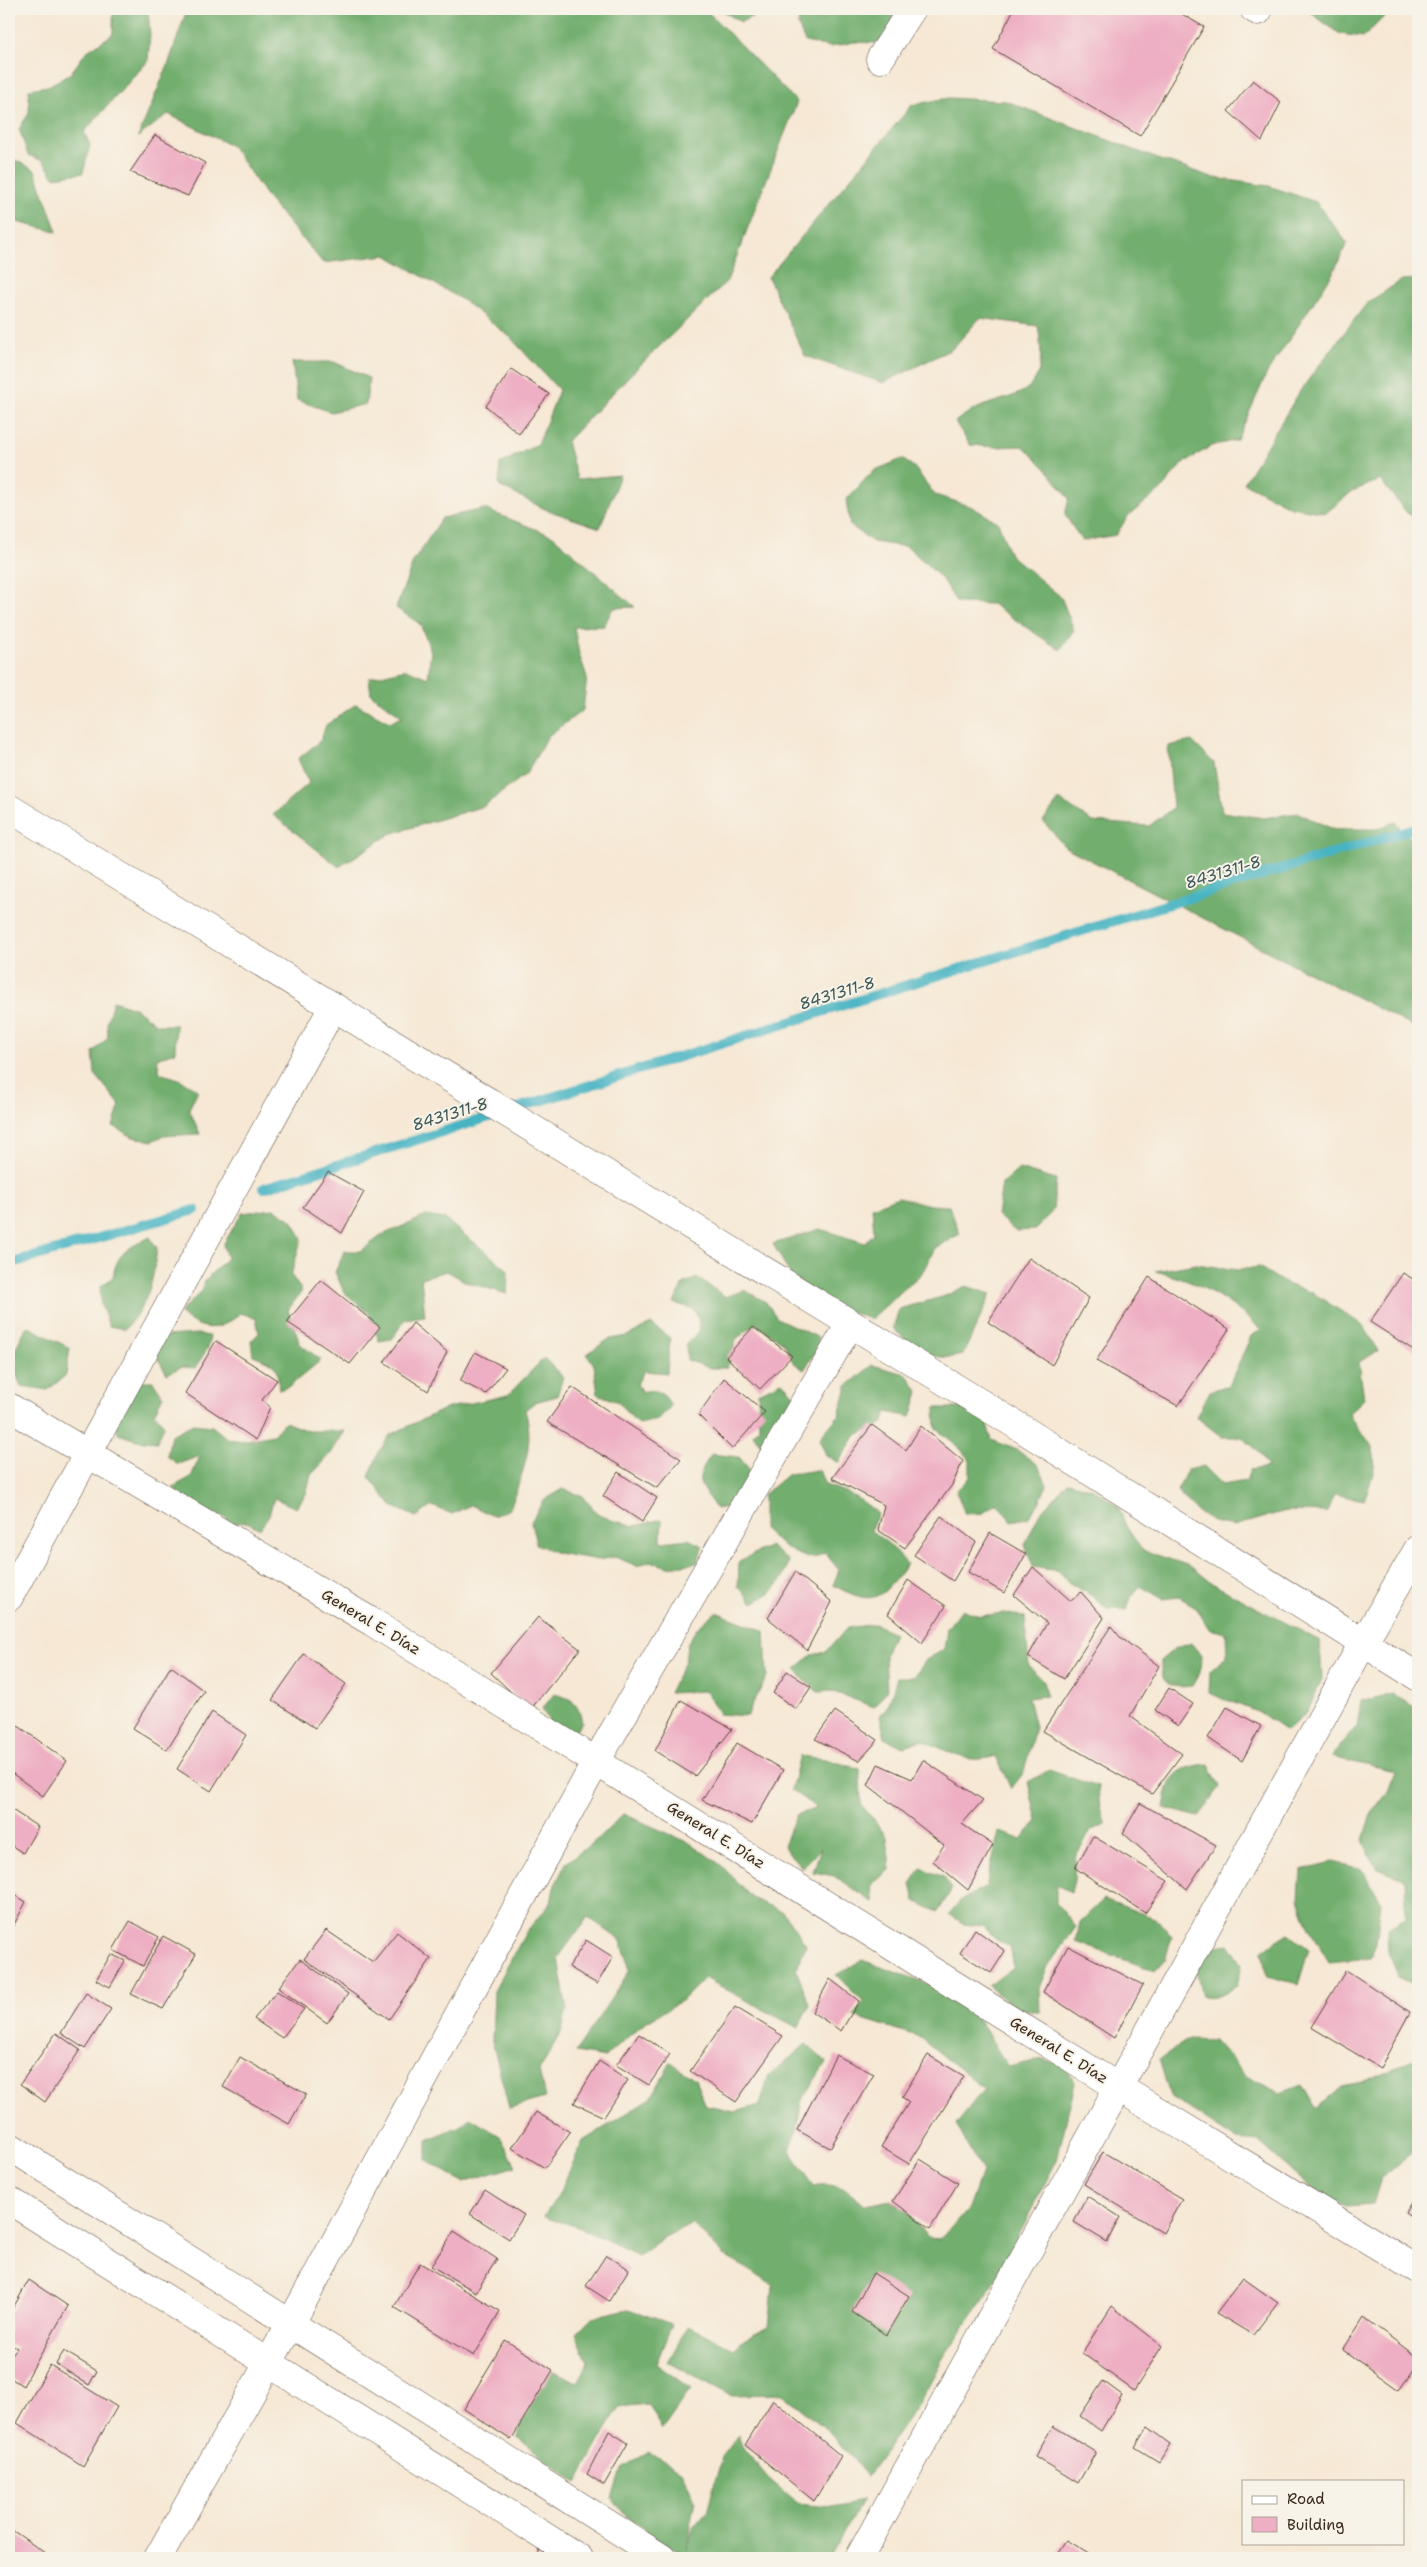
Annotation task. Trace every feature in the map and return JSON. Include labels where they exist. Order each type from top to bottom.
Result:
[{"type":"street","points":[[880,59],[912,9]]},
{"type":"street","points":[[9,808],[850,1324],[1418,1677]]},
{"type":"street","points":[[9,1597],[333,1007]]},
{"type":"street","points":[[158,2558],[291,2323],[597,1760],[850,1324]]},
{"type":"street","name":"General E. Díaz","points":[[9,1407],[372,1622],[597,1760],[1118,2087],[1418,2270]]},
{"type":"street","points":[[858,2558],[1363,1643],[1418,1549]]},
{"type":"street","points":[[9,2146],[662,2558]]},
{"type":"street","points":[[9,2200],[579,2558]]},
{"type":"green space","points":[[113,9],[148,9],[150,34],[148,61],[84,132],[90,145],[83,173],[54,177],[43,161],[28,155],[19,129],[29,113],[29,89],[48,86],[70,74],[86,52],[113,34]]},
{"type":"green space","points":[[187,9],[705,9],[797,102],[727,281],[630,375],[567,441],[577,479],[620,475],[600,528],[547,510],[499,486],[500,464],[538,444],[559,390],[510,337],[464,301],[386,255],[323,263],[269,200],[232,146],[168,114],[138,137],[169,62]]},
{"type":"green space","points":[[719,9],[768,9],[741,22]]},
{"type":"green space","points":[[800,9],[894,10],[891,32],[876,43],[854,42],[830,47],[805,42],[798,25]]},
{"type":"green space","points":[[1305,9],[1392,9],[1364,37],[1340,34]]},
{"type":"green space","points":[[949,98],[1006,101],[1158,159],[1215,178],[1269,186],[1316,202],[1347,243],[1333,273],[1267,373],[1237,440],[1211,446],[1181,465],[1161,490],[1128,516],[1116,535],[1082,541],[1065,515],[1069,498],[1046,469],[1023,446],[996,447],[970,445],[955,422],[972,411],[1019,393],[1030,385],[1038,373],[1041,354],[1038,326],[980,318],[952,349],[883,383],[805,356],[768,277],[912,105]]},
{"type":"green space","points":[[9,157],[35,170],[57,232],[9,220]]},
{"type":"green space","points":[[1418,279],[1418,519],[1407,513],[1380,480],[1353,491],[1326,513],[1291,507],[1244,483],[1302,388],[1367,303],[1402,280]]},
{"type":"green space","points":[[292,362],[334,362],[369,378],[366,404],[331,412],[297,400]]},
{"type":"green space","points":[[902,459],[914,467],[935,495],[970,506],[998,522],[1010,555],[1061,597],[1074,630],[1060,650],[992,604],[957,603],[941,578],[908,547],[873,542],[850,525],[846,500],[873,471]]},
{"type":"green space","points":[[484,509],[553,536],[635,607],[613,608],[604,626],[574,627],[579,654],[587,677],[583,710],[548,736],[526,774],[484,806],[390,834],[339,867],[273,815],[309,783],[298,759],[321,740],[326,725],[356,704],[389,722],[403,717],[371,694],[369,678],[406,669],[428,678],[431,651],[420,624],[396,608],[413,562],[442,518]]},
{"type":"green space","points":[[1192,741],[1214,763],[1222,812],[1264,818],[1298,813],[1333,829],[1376,829],[1395,822],[1418,846],[1413,867],[1418,867],[1418,1029],[1065,847],[1043,821],[1059,800],[1093,822],[1149,826],[1173,808],[1168,746]]},
{"type":"green space","points":[[113,1001],[135,1008],[157,1025],[176,1025],[175,1052],[157,1058],[160,1073],[179,1079],[198,1090],[189,1109],[200,1134],[163,1136],[152,1141],[133,1137],[113,1126],[120,1105],[95,1074],[93,1052],[108,1037],[107,1022]]},
{"type":"green space","points":[[1019,1169],[1056,1180],[1053,1210],[1036,1230],[1015,1231],[997,1215],[1002,1184]]},
{"type":"green space","points":[[898,1197],[930,1205],[949,1206],[960,1234],[935,1248],[922,1273],[871,1319],[837,1308],[791,1276],[773,1244],[820,1229],[865,1243],[874,1233],[872,1207]]},
{"type":"green space","points":[[274,1209],[292,1220],[302,1238],[291,1275],[302,1291],[288,1310],[300,1344],[321,1360],[290,1386],[279,1390],[277,1369],[268,1361],[253,1355],[251,1341],[259,1333],[256,1318],[241,1313],[225,1324],[210,1328],[196,1324],[179,1313],[201,1292],[206,1279],[227,1258],[223,1245],[242,1213]]},
{"type":"green space","points":[[426,1216],[445,1219],[508,1270],[507,1294],[466,1282],[447,1271],[421,1278],[425,1316],[405,1319],[392,1339],[379,1341],[369,1313],[344,1292],[335,1272],[345,1251],[361,1251],[382,1235]]},
{"type":"green space","points":[[150,1237],[157,1248],[154,1272],[145,1301],[125,1329],[109,1326],[101,1305],[100,1287],[113,1277],[117,1262],[125,1252]]},
{"type":"green space","points":[[1196,1264],[1238,1270],[1259,1267],[1286,1284],[1313,1293],[1364,1326],[1378,1351],[1359,1362],[1364,1399],[1349,1413],[1374,1453],[1374,1469],[1364,1500],[1334,1494],[1327,1512],[1286,1511],[1234,1526],[1217,1523],[1197,1512],[1177,1491],[1187,1470],[1204,1466],[1222,1485],[1246,1481],[1250,1470],[1268,1467],[1258,1451],[1242,1437],[1222,1437],[1196,1417],[1210,1391],[1229,1385],[1251,1336],[1261,1330],[1225,1300],[1185,1280],[1155,1271]]},
{"type":"green space","points":[[697,1278],[726,1297],[744,1290],[766,1302],[777,1318],[819,1338],[814,1354],[804,1370],[793,1362],[785,1344],[756,1324],[736,1339],[727,1368],[710,1368],[687,1360],[686,1344],[698,1333],[699,1322],[694,1309],[674,1303],[683,1284]]},
{"type":"green space","points":[[966,1286],[991,1294],[963,1355],[952,1357],[933,1356],[917,1348],[893,1328],[899,1309],[945,1296]]},
{"type":"green space","points":[[651,1324],[670,1338],[667,1373],[644,1371],[637,1384],[642,1392],[660,1392],[666,1397],[671,1406],[658,1420],[638,1424],[618,1402],[598,1394],[594,1365],[587,1354],[609,1339],[627,1336]]},
{"type":"green space","points":[[27,1326],[70,1348],[66,1375],[48,1390],[21,1386],[10,1359]]},
{"type":"green space","points":[[198,1334],[210,1336],[208,1348],[195,1368],[181,1367],[167,1374],[154,1352],[164,1336]]},
{"type":"green space","points":[[544,1358],[563,1377],[557,1396],[535,1402],[525,1410],[529,1435],[528,1448],[510,1509],[493,1516],[471,1505],[452,1514],[432,1506],[416,1517],[392,1506],[369,1477],[379,1452],[390,1435],[444,1409],[508,1395]]},
{"type":"green space","points":[[872,1365],[906,1374],[919,1392],[911,1417],[886,1412],[884,1423],[856,1435],[838,1463],[826,1455],[819,1439],[839,1415],[847,1386]]},
{"type":"green space","points":[[139,1381],[153,1381],[163,1396],[154,1413],[164,1425],[157,1442],[136,1440],[118,1434],[115,1416]]},
{"type":"green space","points":[[782,1382],[794,1394],[788,1443],[762,1447],[753,1434],[759,1427],[758,1393]]},
{"type":"green space","points":[[935,1408],[963,1408],[985,1419],[992,1440],[1017,1450],[1038,1465],[1047,1485],[1039,1503],[1028,1518],[1011,1521],[997,1503],[983,1513],[965,1514],[956,1491],[970,1477],[970,1461],[958,1446],[936,1429]]},
{"type":"green space","points":[[285,1422],[308,1431],[345,1431],[330,1455],[311,1475],[306,1494],[296,1508],[274,1498],[269,1515],[260,1529],[247,1522],[230,1524],[226,1518],[188,1503],[173,1487],[191,1477],[200,1456],[178,1464],[167,1456],[171,1435],[193,1424],[212,1426],[228,1439],[242,1441],[273,1435]]},
{"type":"green space","points":[[712,1454],[739,1457],[753,1474],[732,1506],[716,1509],[700,1482],[702,1471]]},
{"type":"green space","points":[[819,1470],[825,1485],[853,1496],[878,1514],[870,1530],[890,1545],[907,1564],[890,1585],[876,1596],[868,1598],[859,1596],[833,1585],[839,1570],[825,1553],[814,1558],[800,1555],[779,1543],[763,1528],[763,1495],[788,1474]]},
{"type":"green space","points":[[1068,1482],[1091,1488],[1118,1506],[1127,1528],[1142,1550],[1190,1566],[1211,1583],[1320,1641],[1322,1679],[1307,1713],[1286,1731],[1262,1714],[1209,1693],[1210,1671],[1227,1657],[1226,1633],[1209,1629],[1196,1607],[1179,1597],[1163,1599],[1140,1586],[1131,1597],[1127,1610],[1107,1609],[1092,1596],[1068,1582],[1058,1571],[1033,1567],[1025,1545],[1039,1514]]},
{"type":"green space","points":[[563,1489],[583,1496],[597,1513],[611,1520],[635,1526],[662,1519],[661,1542],[688,1539],[703,1546],[697,1563],[668,1567],[650,1561],[637,1566],[615,1557],[599,1560],[557,1553],[536,1544],[531,1522],[543,1501]]},
{"type":"green space","points":[[770,1546],[788,1561],[786,1569],[780,1582],[772,1591],[753,1603],[738,1586],[739,1561]]},
{"type":"green space","points":[[962,1609],[980,1616],[1004,1613],[1025,1617],[1029,1667],[1043,1680],[1046,1696],[1028,1698],[1035,1727],[1024,1772],[1011,1789],[996,1756],[984,1759],[965,1758],[921,1740],[903,1747],[885,1738],[880,1716],[889,1704],[897,1677],[914,1677],[926,1660],[944,1649],[947,1628]]},
{"type":"green space","points":[[716,1612],[765,1631],[767,1676],[747,1716],[719,1714],[706,1691],[669,1693],[685,1661],[687,1645],[696,1629]]},
{"type":"green space","points":[[875,1624],[894,1633],[885,1655],[887,1690],[874,1707],[831,1691],[818,1692],[802,1678],[796,1668],[812,1655],[826,1652],[847,1628]]},
{"type":"green space","points":[[1191,1643],[1201,1655],[1200,1672],[1192,1686],[1177,1687],[1164,1680],[1161,1660],[1174,1649]]},
{"type":"green space","points":[[554,1694],[574,1702],[579,1709],[582,1722],[575,1732],[550,1723],[542,1709]]},
{"type":"green space","points":[[1392,1694],[1418,1709],[1418,1986],[1397,1977],[1388,1952],[1387,1928],[1406,1918],[1405,1880],[1376,1868],[1363,1840],[1371,1813],[1387,1793],[1395,1772],[1331,1757],[1357,1726],[1361,1701]]},
{"type":"green space","points":[[800,1756],[825,1759],[860,1769],[861,1804],[887,1837],[890,1870],[871,1885],[874,1903],[834,1876],[813,1872],[821,1848],[802,1868],[783,1846],[796,1815],[817,1808],[791,1790]]},
{"type":"green space","points":[[1209,1764],[1220,1787],[1199,1817],[1164,1808],[1168,1788],[1176,1775],[1189,1767]]},
{"type":"green space","points":[[1049,1770],[1098,1787],[1100,1808],[1106,1824],[1091,1831],[1075,1857],[1074,1880],[1071,1892],[1056,1885],[1056,1903],[1076,1927],[1048,1966],[1039,1988],[1040,2011],[1019,2011],[988,1986],[1014,1967],[1010,1947],[995,1939],[982,1926],[964,1924],[949,1914],[960,1901],[986,1887],[999,1832],[1021,1839],[1037,1821],[1028,1782]]},
{"type":"green space","points":[[624,1814],[690,1843],[721,1865],[752,1898],[783,1912],[806,1945],[796,1970],[810,2004],[798,2028],[705,1978],[684,1999],[644,2023],[605,2057],[576,2052],[630,1970],[621,1941],[588,1917],[558,1958],[567,2010],[562,2030],[539,2071],[545,2098],[509,2108],[492,2041],[494,1991],[526,1932],[551,1903],[554,1887],[566,1863],[600,1837]]},
{"type":"green space","points":[[1333,1862],[1360,1868],[1381,1901],[1376,1944],[1370,1958],[1329,1962],[1309,1929],[1299,1898],[1301,1870]]},
{"type":"green space","points":[[921,1868],[943,1877],[952,1889],[938,1912],[915,1901],[911,1884]]},
{"type":"green space","points":[[1104,1899],[1157,1919],[1172,1937],[1165,1960],[1155,1971],[1076,1942],[1080,1922]]},
{"type":"green space","points":[[1289,1934],[1309,1949],[1298,1985],[1267,1977],[1262,1951]]},
{"type":"green space","points":[[1229,1944],[1242,1964],[1237,1986],[1216,1997],[1202,1996],[1196,1969],[1211,1947]]},
{"type":"green space","points":[[862,1960],[965,1997],[1008,2067],[1043,2059],[1066,2067],[1075,2083],[1057,2160],[993,2285],[943,2358],[918,2405],[867,2476],[826,2429],[783,2394],[730,2395],[668,2362],[688,2326],[734,2349],[745,2339],[769,2327],[773,2286],[724,2256],[692,2223],[663,2238],[638,2256],[581,2228],[544,2216],[559,2194],[583,2141],[651,2098],[671,2062],[695,2079],[706,2106],[735,2112],[760,2105],[769,2076],[806,2044],[826,2062],[801,2102],[797,2130],[789,2150],[814,2186],[829,2185],[841,2188],[865,2205],[891,2200],[906,2211],[928,2238],[940,2239],[969,2209],[982,2172],[956,2124],[984,2089],[920,2037],[853,2016],[863,2002],[836,1975]]},
{"type":"green space","points":[[1189,2039],[1214,2040],[1246,2076],[1280,2093],[1302,2085],[1316,2109],[1342,2086],[1362,2082],[1418,2058],[1418,2148],[1382,2178],[1374,2204],[1346,2206],[1312,2189],[1259,2142],[1237,2140],[1170,2096],[1159,2059]]},
{"type":"green space","points":[[470,2118],[500,2136],[516,2166],[463,2182],[427,2160],[427,2140],[460,2126]]},
{"type":"green space","points":[[628,2309],[672,2324],[656,2364],[691,2389],[662,2430],[648,2404],[619,2407],[577,2483],[518,2438],[522,2415],[537,2398],[542,2365],[577,2382],[588,2362],[576,2333],[592,2317]]},
{"type":"green space","points":[[739,2435],[744,2449],[768,2478],[798,2504],[831,2507],[862,2501],[829,2558],[688,2558],[654,2537],[625,2515],[612,2498],[621,2469],[649,2452],[682,2472],[695,2500],[686,2548],[692,2529],[707,2511],[722,2457]]},
{"type":"building","points":[[1014,9],[1173,9],[1204,27],[1140,136],[993,49]]},
{"type":"building","points":[[1253,80],[1281,102],[1262,141],[1228,111]]},
{"type":"building","points":[[155,135],[205,163],[188,196],[130,172]]},
{"type":"building","points":[[511,369],[549,394],[519,434],[486,406]]},
{"type":"building","points":[[328,1172],[364,1192],[342,1233],[303,1207]]},
{"type":"building","points":[[1029,1258],[1089,1298],[1052,1365],[988,1322]]},
{"type":"building","points":[[1403,1273],[1418,1282],[1418,1353],[1370,1322]]},
{"type":"building","points":[[1149,1277],[1229,1329],[1178,1406],[1096,1361]]},
{"type":"building","points":[[321,1280],[380,1327],[350,1364],[287,1322]]},
{"type":"building","points":[[413,1323],[447,1352],[428,1391],[384,1362]]},
{"type":"building","points":[[753,1327],[792,1356],[760,1389],[726,1357]]},
{"type":"building","points":[[216,1341],[277,1380],[262,1400],[270,1407],[256,1440],[185,1393]]},
{"type":"building","points":[[475,1352],[506,1368],[486,1394],[460,1381]]},
{"type":"building","points":[[724,1378],[765,1412],[732,1449],[698,1415]]},
{"type":"building","points":[[572,1387],[681,1459],[657,1488],[547,1422]]},
{"type":"building","points":[[872,1425],[906,1450],[921,1426],[963,1461],[952,1485],[905,1548],[878,1530],[884,1505],[832,1478]]},
{"type":"building","points":[[618,1472],[657,1498],[642,1522],[603,1496]]},
{"type":"building","points":[[941,1516],[976,1542],[953,1581],[914,1555]]},
{"type":"building","points":[[990,1533],[1026,1554],[1004,1593],[968,1572]]},
{"type":"building","points":[[1033,1567],[1071,1601],[1081,1592],[1104,1618],[1064,1679],[1028,1657],[1047,1623],[1014,1595]]},
{"type":"building","points":[[795,1572],[832,1602],[807,1650],[768,1618]]},
{"type":"building","points":[[908,1580],[946,1606],[922,1643],[888,1614]]},
{"type":"building","points":[[538,1617],[580,1649],[530,1710],[491,1673]]},
{"type":"building","points":[[1111,1626],[1120,1637],[1159,1666],[1130,1716],[1182,1754],[1152,1794],[1043,1731]]},
{"type":"building","points":[[304,1654],[346,1684],[315,1728],[272,1700]]},
{"type":"building","points":[[171,1666],[204,1691],[167,1750],[133,1728]]},
{"type":"building","points":[[787,1671],[811,1687],[796,1709],[773,1693]]},
{"type":"building","points":[[1169,1688],[1193,1704],[1178,1726],[1155,1710]]},
{"type":"building","points":[[681,1700],[732,1729],[695,1776],[655,1751]]},
{"type":"building","points":[[1227,1707],[1261,1726],[1242,1761],[1208,1738]]},
{"type":"building","points":[[835,1711],[878,1740],[859,1761],[815,1739]]},
{"type":"building","points":[[212,1712],[246,1735],[211,1791],[177,1769]]},
{"type":"building","points":[[17,1725],[67,1761],[43,1796],[9,1771],[9,1739]]},
{"type":"building","points":[[737,1743],[783,1770],[752,1824],[702,1800]]},
{"type":"building","points":[[923,1760],[983,1800],[962,1824],[993,1845],[968,1890],[933,1861],[944,1845],[868,1785],[878,1764],[912,1779]]},
{"type":"building","points":[[1140,1803],[1216,1845],[1187,1889],[1123,1833]]},
{"type":"building","points":[[9,1808],[38,1827],[23,1853],[9,1844]]},
{"type":"building","points":[[1093,1836],[1168,1881],[1145,1913],[1075,1868]]},
{"type":"building","points":[[9,1891],[26,1902],[11,1930],[9,1928]]},
{"type":"building","points":[[130,1921],[159,1937],[143,1966],[113,1950]]},
{"type":"building","points":[[975,1929],[1005,1951],[991,1973],[960,1953]]},
{"type":"building","points":[[326,1930],[373,1962],[397,1932],[431,1959],[389,2019],[304,1959]]},
{"type":"building","points":[[163,1936],[196,1954],[163,2009],[131,1994]]},
{"type":"building","points":[[586,1940],[613,1957],[597,1984],[569,1967]]},
{"type":"building","points":[[1068,1946],[1143,1985],[1114,2038],[1043,1992]]},
{"type":"building","points":[[111,1954],[125,1961],[110,1987],[96,1980]]},
{"type":"building","points":[[300,1959],[348,1994],[327,2023],[278,1988]]},
{"type":"building","points":[[1346,1970],[1410,2012],[1380,2068],[1311,2027]]},
{"type":"building","points":[[830,1979],[859,2001],[841,2031],[812,2012]]},
{"type":"building","points":[[277,1991],[304,2009],[282,2038],[254,2019]]},
{"type":"building","points":[[86,1993],[111,2009],[85,2049],[61,2033]]},
{"type":"building","points":[[735,2007],[783,2036],[736,2102],[690,2071]]},
{"type":"building","points":[[56,2033],[80,2050],[45,2102],[20,2084]]},
{"type":"building","points":[[639,2034],[670,2054],[649,2085],[616,2065]]},
{"type":"building","points":[[836,2055],[874,2074],[830,2148],[797,2130]]},
{"type":"building","points":[[928,2055],[964,2076],[909,2164],[881,2147],[909,2102],[902,2097]]},
{"type":"building","points":[[240,2057],[306,2094],[289,2124],[223,2087]]},
{"type":"building","points":[[599,2061],[628,2080],[604,2117],[574,2103]]},
{"type":"building","points":[[536,2112],[570,2132],[545,2168],[512,2148]]},
{"type":"building","points":[[1103,2152],[1182,2199],[1163,2233],[1084,2184]]},
{"type":"building","points":[[920,2159],[958,2183],[930,2229],[893,2201]]},
{"type":"building","points":[[485,2190],[524,2215],[509,2239],[470,2214]]},
{"type":"building","points":[[1418,2190],[1418,2222],[1405,2213]]},
{"type":"building","points":[[1087,2196],[1120,2217],[1107,2242],[1074,2222]]},
{"type":"building","points":[[454,2231],[497,2259],[476,2292],[431,2266]]},
{"type":"building","points":[[606,2255],[629,2269],[609,2301],[586,2286]]},
{"type":"building","points":[[420,2263],[500,2311],[474,2356],[394,2307]]},
{"type":"building","points":[[873,2273],[909,2296],[886,2335],[852,2312]]},
{"type":"building","points":[[1243,2278],[1278,2303],[1253,2335],[1216,2313]]},
{"type":"building","points":[[29,2280],[68,2306],[23,2386],[9,2377],[9,2358],[17,2348],[9,2344],[9,2315]]},
{"type":"building","points":[[1112,2306],[1162,2346],[1134,2391],[1082,2353]]},
{"type":"building","points":[[1364,2317],[1418,2358],[1418,2364],[1399,2390],[1343,2350]]},
{"type":"building","points":[[505,2340],[553,2370],[511,2440],[464,2409]]},
{"type":"building","points":[[64,2351],[97,2371],[89,2385],[56,2364]]},
{"type":"building","points":[[50,2365],[117,2407],[83,2466],[17,2423]]},
{"type":"building","points":[[1103,2381],[1122,2395],[1101,2431],[1080,2416]]},
{"type":"building","points":[[773,2400],[841,2456],[814,2501],[745,2445]]},
{"type":"building","points":[[1053,2426],[1096,2452],[1078,2483],[1035,2456]]},
{"type":"building","points":[[1147,2427],[1170,2444],[1159,2462],[1135,2447]]},
{"type":"building","points":[[609,2431],[628,2443],[604,2485],[587,2474]]},
{"type":"building","points":[[9,2528],[52,2558],[9,2558]]},
{"type":"building","points":[[1066,2540],[1095,2558],[1054,2558]]},
{"type":"building","points":[[540,2550],[552,2558],[536,2558]]},
{"type":"waterway","name":"8431311-8","points":[[264,1188],[904,986],[1418,827]]},
{"type":"waterway","name":"8431311-8","points":[[9,1264],[195,1210]]}]
